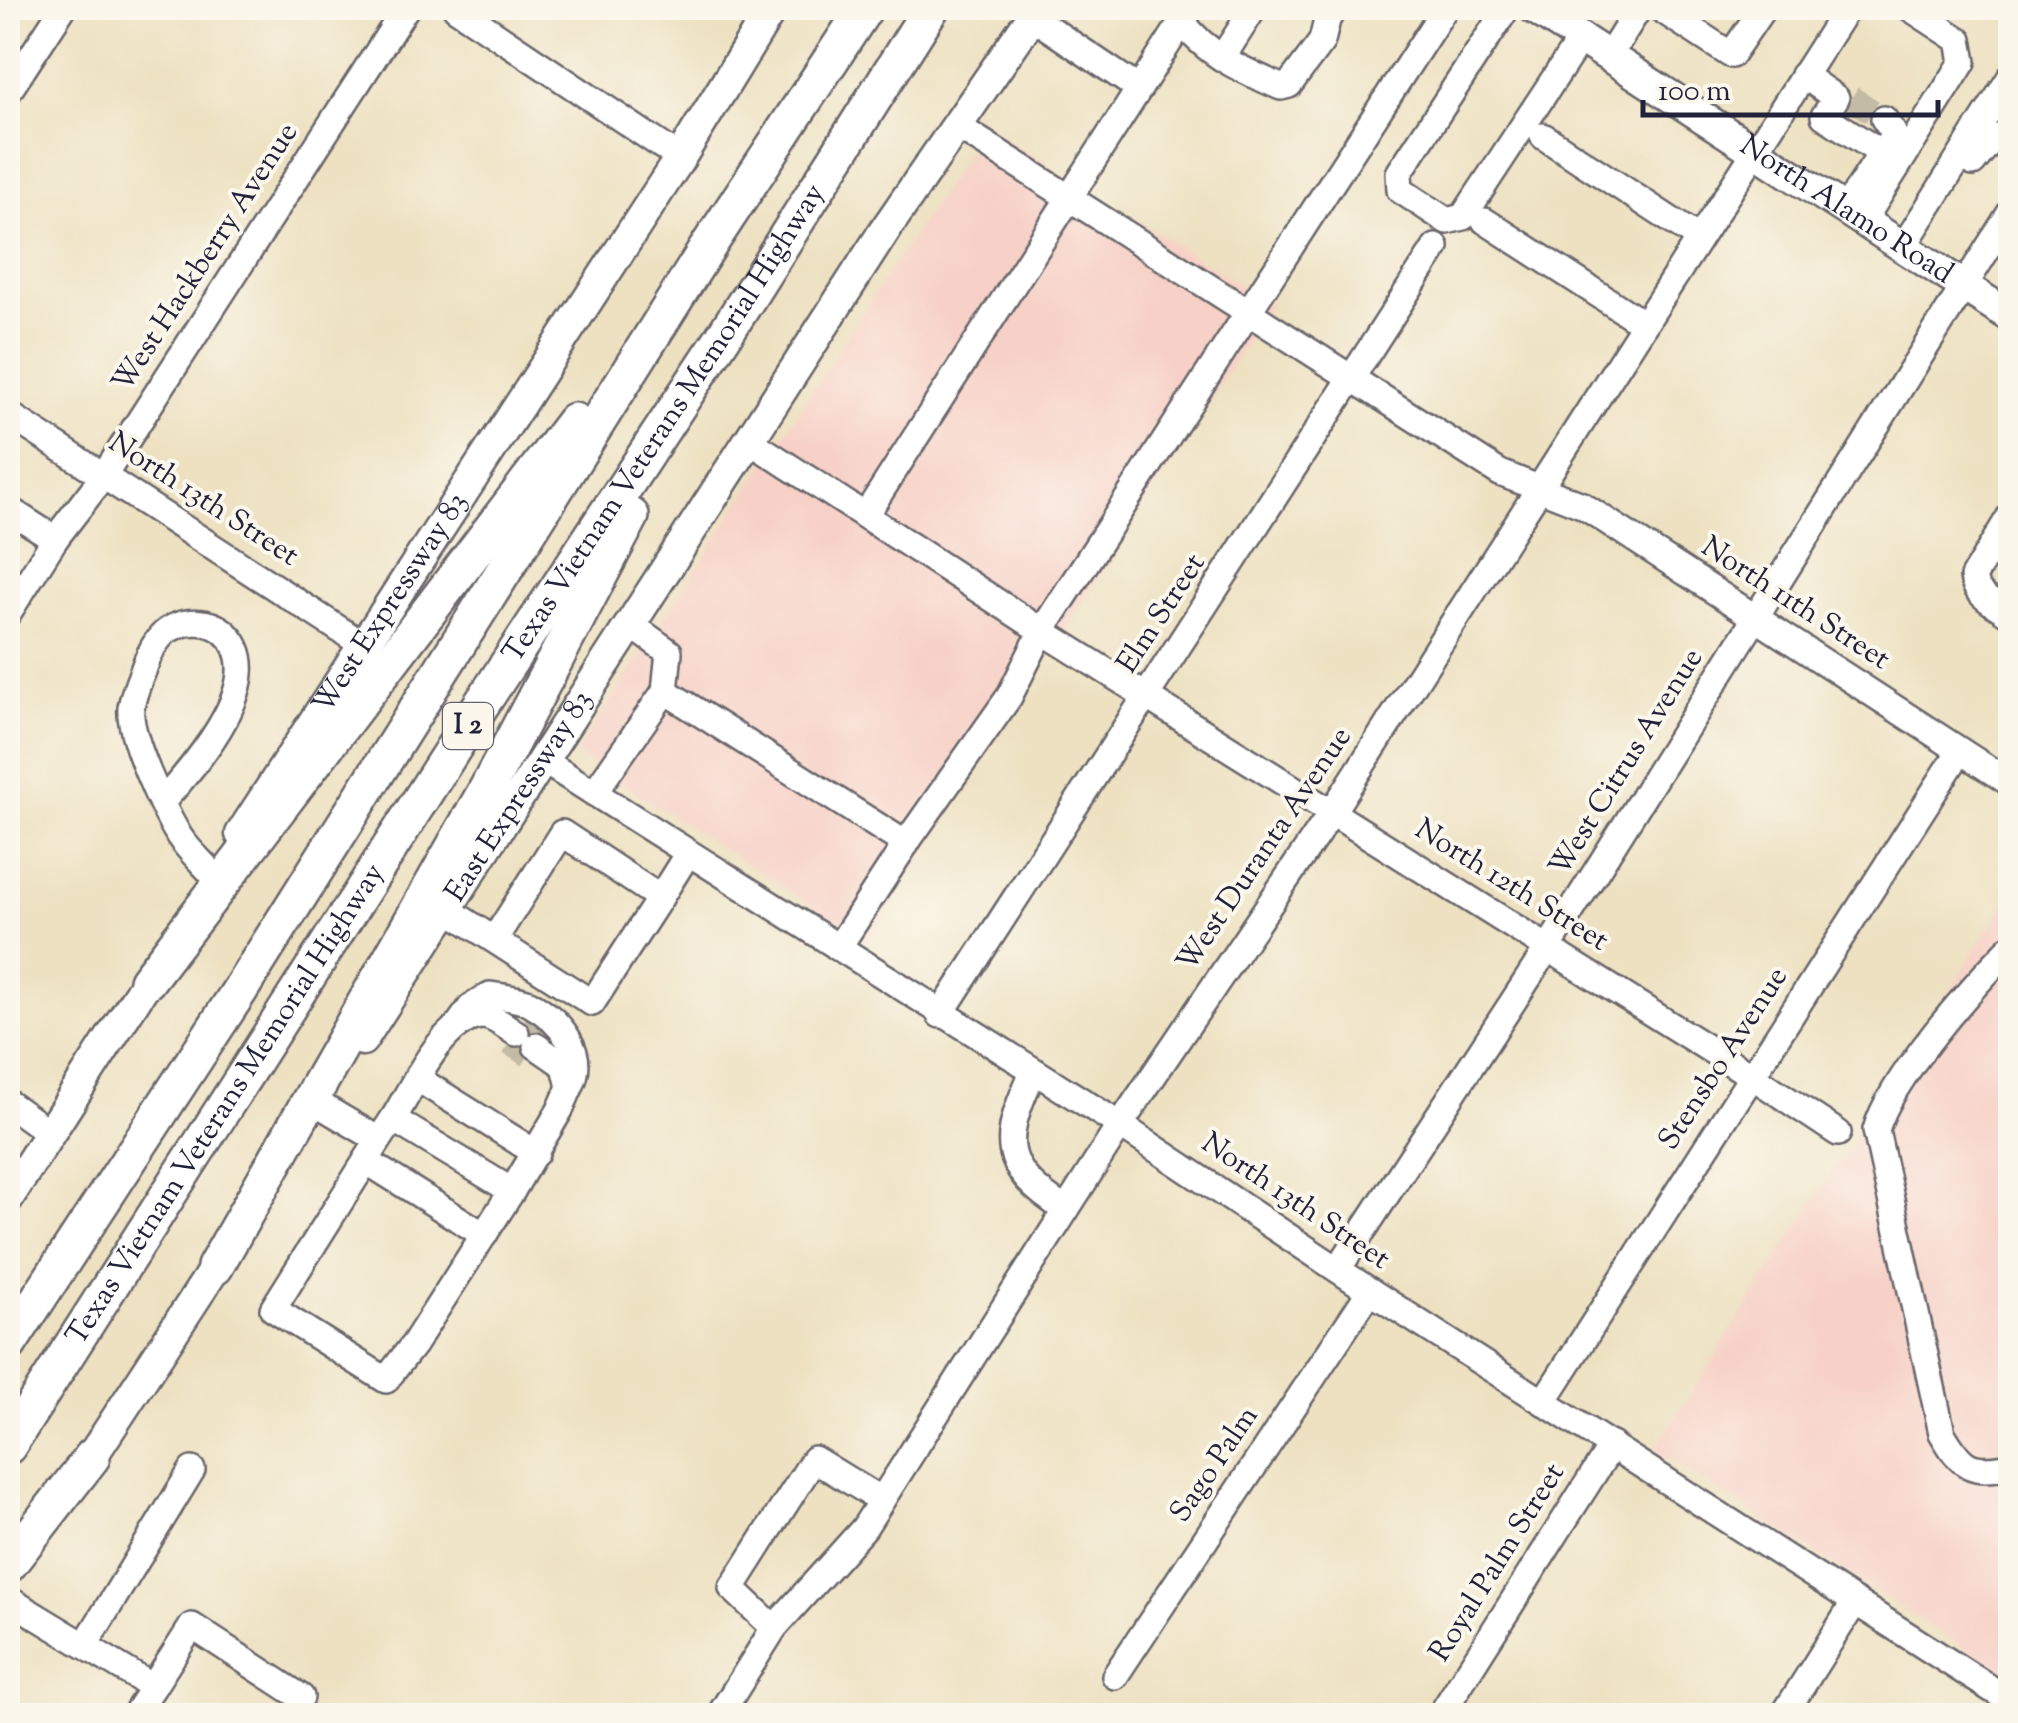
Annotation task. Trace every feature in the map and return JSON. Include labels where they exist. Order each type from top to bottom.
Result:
[{"type":"highway","name":"Texas Vietnam Veterans Memorial Highway","points":[[8,1345],[240,990],[711,242],[865,8]]},
{"type":"highway","name":"Texas Vietnam Veterans Memorial Highway","points":[[8,1446],[931,8]]},
{"type":"highway","points":[[147,981],[711,242]]},
{"type":"highway","points":[[215,1268],[487,789],[727,331]]},
{"type":"highway","points":[[8,1566],[92,1456]]},
{"type":"main road","name":"West Expressway 83","points":[[8,1198],[362,644],[680,158],[772,8]]},
{"type":"main road","name":"North Alamo Road","points":[[1534,8],[1573,24],[1609,56],[2010,316]]},
{"type":"main road","name":"East Expressway 83","points":[[8,1588],[885,230],[1035,12]]},
{"type":"street","points":[[8,92],[62,8]]},
{"type":"street","name":"West Hackberry Avenue","points":[[8,612],[54,538],[106,474],[406,8]]},
{"type":"street","points":[[456,8],[680,158]]},
{"type":"street","points":[[1227,51],[1254,8]]},
{"type":"street","points":[[838,948],[1009,697],[1042,631],[1445,8]]},
{"type":"street","points":[[1508,8],[1399,172],[1400,190],[1447,220],[1463,217],[1573,24]]},
{"type":"street","points":[[1609,56],[1639,8]]},
{"type":"street","points":[[1659,8],[1731,55],[1764,8]]},
{"type":"street","name":"West Duranta Avenue","points":[[719,1716],[774,1628],[864,1528],[1120,1125],[1332,812],[1847,8]]},
{"type":"street","points":[[1854,215],[1963,62],[1958,40],[1910,8]]},
{"type":"street","points":[[1035,12],[1139,89]]},
{"type":"street","points":[[1187,14],[1195,40],[1227,51],[1281,87],[1289,86],[1322,41],[1330,14]]},
{"type":"street","points":[[864,516],[1187,14]]},
{"type":"street","points":[[1803,76],[1844,98],[1824,116],[1881,153]]},
{"type":"street","points":[[1902,247],[1933,200],[2000,116],[2010,78]]},
{"type":"street","points":[[1854,215],[1892,132],[1884,119]]},
{"type":"street","name":"North 11th Street","points":[[957,126],[1500,473],[1582,505],[2010,784]]},
{"type":"street","points":[[1933,200],[1963,178],[1993,138],[2010,135]]},
{"type":"street","points":[[1544,136],[1698,238]]},
{"type":"street","name":"West Citrus Avenue","points":[[1338,1269],[1548,948],[2010,213]]},
{"type":"street","points":[[1486,222],[1644,324]]},
{"type":"street","name":"Elm Street","points":[[940,1014],[1436,247]]},
{"type":"street","name":"North 13th Street","points":[[8,414],[106,474],[362,644]]},
{"type":"street","name":"North 12th Street","points":[[750,442],[1838,1134]]},
{"type":"street","points":[[8,509],[54,538]]},
{"type":"street","points":[[2010,516],[1973,576],[1974,587],[2010,615]]},
{"type":"street","points":[[162,801],[219,730],[234,696],[242,664],[238,650],[222,631],[208,624],[192,622],[169,629],[150,652],[130,711],[133,730],[162,801],[180,837],[214,876]]},
{"type":"street","points":[[594,792],[665,691],[669,652],[630,624]]},
{"type":"street","points":[[665,691],[906,844]]},
{"type":"street","name":"Stensbo Avenue","points":[[1544,1402],[1960,751]]},
{"type":"street","name":"North 13th Street","points":[[542,760],[1120,1125],[1370,1291],[2010,1701]]},
{"type":"street","points":[[494,940],[562,833],[660,898]]},
{"type":"street","points":[[447,908],[592,1004],[688,852]]},
{"type":"street","points":[[2010,948],[1948,1018],[1896,1088],[1880,1114],[1876,1130],[1942,1433],[1958,1460],[1966,1464],[1983,1471],[2010,1466]]},
{"type":"street","points":[[458,1025],[471,1007],[490,995],[527,1002],[551,1019],[572,1045],[578,1073],[567,1077],[536,1153],[414,1344],[386,1380],[273,1309],[445,1035],[480,1016],[492,1018],[528,1036],[554,1069],[567,1077]]},
{"type":"street","points":[[1034,1072],[1014,1114],[1010,1130],[1012,1148],[1026,1180],[1066,1210]]},
{"type":"street","points":[[418,1080],[536,1153]]},
{"type":"street","points":[[8,1104],[50,1132]]},
{"type":"street","points":[[320,1105],[379,1140],[512,1191]]},
{"type":"street","points":[[379,1140],[484,1235]]},
{"type":"street","name":"Sago Palm","points":[[1115,1676],[1370,1291]]},
{"type":"street","name":"Royal Palm Street","points":[[1440,1716],[1612,1445]]},
{"type":"street","points":[[774,1628],[732,1588],[814,1458],[881,1500]]},
{"type":"street","points":[[85,1645],[192,1470]]},
{"type":"street","points":[[8,1599],[153,1687]]},
{"type":"street","points":[[1783,1716],[1855,1602]]},
{"type":"street","points":[[146,1716],[138,1710],[192,1626],[301,1697]]},
{"type":"shaded area","points":[[984,126],[1271,304],[868,942],[576,754]]},
{"type":"shaded area","points":[[2010,896],[2010,1678],[1655,1450]]},
{"type":"tunnel","points":[[1851,98],[1884,119]]},
{"type":"tunnel","points":[[526,1018],[545,1031]]},
{"type":"tunnel","points":[[510,1043],[529,1055]]}]
